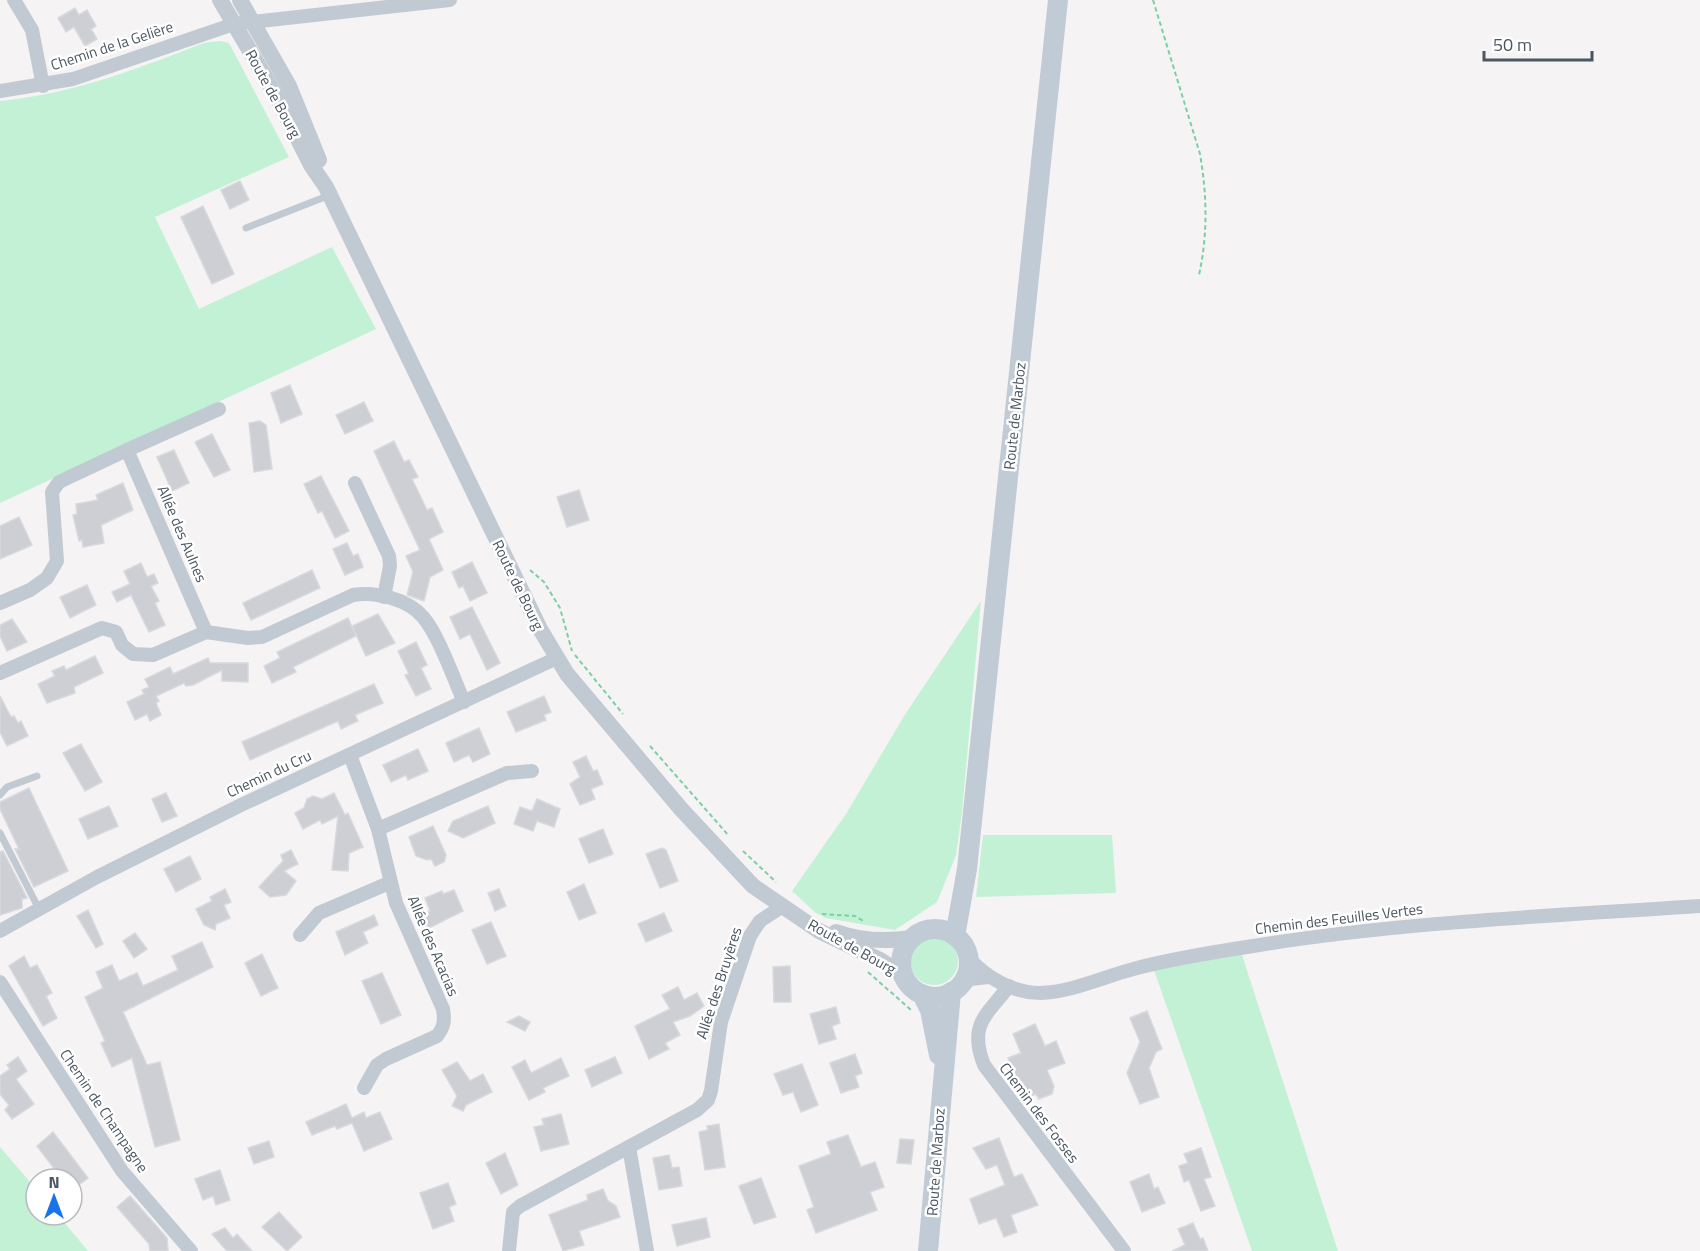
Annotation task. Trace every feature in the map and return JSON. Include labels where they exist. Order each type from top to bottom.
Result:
[{"type":"main road","name":"Route de Marboz","points":[[956,936],[971,833],[1058,0]]},
{"type":"main road","name":"Route de Marboz","points":[[935,929],[956,888],[971,833]]},
{"type":"main road","points":[[935,929],[956,936],[969,958],[968,968],[956,989],[942,996],[922,994],[908,983],[904,975],[902,956],[912,938],[926,930],[935,929]]},
{"type":"main road","name":"Route de Marboz","points":[[928,1251],[942,1074],[956,989]]},
{"type":"main road","name":"Route de Marboz","points":[[922,994],[930,1010],[942,1074]]},
{"type":"street","points":[[15,0],[32,30],[43,86]]},
{"type":"street","name":"Route de Bourg","points":[[220,0],[273,90],[311,165],[328,191],[459,465],[540,629],[557,658],[615,730],[753,886],[783,898],[861,952],[880,960],[904,975]]},
{"type":"street","name":"Route de Bourg","points":[[240,0],[289,86],[320,163],[328,191]]},
{"type":"street","name":"Chemin de la Gelière","points":[[0,91],[43,86],[74,79],[234,24],[450,0]]},
{"type":"street","points":[[0,603],[30,590],[47,578],[57,561],[52,492],[60,482],[219,409]]},
{"type":"street","name":"Allée des Aulnes","points":[[127,450],[206,632]]},
{"type":"street","points":[[355,483],[388,556],[390,566],[384,597]]},
{"type":"street","points":[[0,673],[102,628],[116,632],[122,645],[133,654],[143,657],[153,655],[206,632],[256,639],[353,595],[368,594],[405,603],[422,615],[464,702]]},
{"type":"street","name":"Chemin du Cru","points":[[0,931],[96,877],[241,804],[557,658]]},
{"type":"street","name":"Allée des Acacias","points":[[350,755],[378,829],[389,883],[445,1020],[437,1036],[377,1065],[364,1088]]},
{"type":"street","points":[[378,829],[507,773],[532,771]]},
{"type":"street","name":"Allée des Acacias","points":[[300,935],[320,913],[389,883]]},
{"type":"street","name":"Allée des Bruyères","points":[[509,1251],[513,1212],[520,1206],[697,1110],[708,1100],[721,1022],[750,936],[760,921],[783,898]]},
{"type":"street","name":"Chemin des Feuilles Vertes","points":[[990,977],[1028,992],[1052,991],[1191,956],[1327,934],[1700,906]]},
{"type":"street","name":"Route de Bourg","points":[[808,915],[844,935],[865,940],[889,941],[912,938]]},
{"type":"street","points":[[969,958],[990,977]]},
{"type":"street","points":[[956,989],[979,976],[990,977]]},
{"type":"street","name":"Chemin de Champagne","points":[[0,982],[122,1171],[191,1251]]},
{"type":"street","name":"Chemin des Fosses","points":[[1009,986],[988,1008],[981,1024],[979,1046],[984,1065],[1124,1251]]},
{"type":"street","points":[[629,1147],[647,1251]]},
{"type":"lane","points":[[246,228],[328,191]]},
{"type":"lane","points":[[0,795],[7,787],[37,776]]},
{"type":"lane","points":[[0,833],[39,909]]},
{"type":"path","points":[[1153,0],[1200,154],[1204,179],[1206,230],[1199,275]]},
{"type":"path","points":[[525,566],[544,582],[560,608],[572,652],[623,714]]},
{"type":"path","points":[[645,741],[735,842]]},
{"type":"path","points":[[742,850],[783,898]]},
{"type":"path","points":[[808,915],[855,916],[864,920],[866,931]]},
{"type":"path","points":[[861,952],[860,965],[915,1014]]},
{"type":"green space","points":[[220,41],[229,43],[289,157],[155,217],[199,309],[332,247],[376,329],[0,503],[0,101],[27,98],[79,86],[129,71],[204,43]]},
{"type":"green space","points":[[981,601],[956,855],[937,902],[895,930],[826,918],[816,913],[792,891],[846,814],[906,713]]},
{"type":"green space","points":[[983,835],[1112,835],[1116,893],[976,897]]},
{"type":"green space","points":[[934,937],[951,944],[958,961],[951,978],[934,985],[917,978],[910,961],[917,944]]},
{"type":"green space","points":[[1241,952],[1338,1251],[1252,1251],[1154,970]]},
{"type":"green space","points":[[0,1147],[24,1175],[24,1227],[68,1227],[88,1251],[0,1251]]},
{"type":"building","points":[[75,8],[79,15],[87,10],[96,26],[91,29],[97,39],[85,46],[74,27],[66,32],[58,18]]},
{"type":"building","points":[[240,181],[249,200],[230,209],[221,190]]},
{"type":"building","points":[[203,206],[234,274],[212,284],[181,217]]},
{"type":"building","points":[[290,385],[302,414],[281,423],[271,393]]},
{"type":"building","points":[[364,402],[373,421],[345,434],[336,415]]},
{"type":"building","points":[[260,421],[266,425],[272,469],[254,472],[249,423]]},
{"type":"building","points":[[212,434],[230,470],[214,477],[195,442]]},
{"type":"building","points":[[394,441],[404,462],[409,460],[418,477],[412,479],[427,510],[432,508],[443,532],[429,539],[443,570],[430,577],[424,601],[407,595],[413,572],[406,556],[420,550],[374,451]]},
{"type":"building","points":[[174,450],[189,483],[172,491],[157,457]]},
{"type":"building","points":[[321,476],[349,531],[335,538],[322,511],[318,513],[304,484]]},
{"type":"building","points":[[123,483],[133,510],[101,525],[104,543],[83,547],[82,540],[79,541],[73,515],[77,514],[76,504],[98,500],[96,495]]},
{"type":"building","points":[[579,490],[589,520],[567,527],[557,497]]},
{"type":"building","points":[[19,517],[32,545],[0,559],[0,526]]},
{"type":"building","points":[[347,543],[353,556],[358,554],[363,567],[345,575],[333,549]]},
{"type":"building","points":[[472,562],[487,593],[470,601],[463,586],[459,588],[452,572]]},
{"type":"building","points":[[141,563],[147,577],[154,574],[158,583],[151,586],[159,601],[155,603],[165,625],[149,632],[131,595],[117,602],[112,592],[130,584],[124,571]]},
{"type":"building","points":[[312,570],[320,588],[251,620],[243,603]]},
{"type":"building","points":[[87,585],[96,605],[70,618],[60,597]]},
{"type":"building","points":[[472,607],[500,663],[487,670],[470,634],[460,639],[450,617]]},
{"type":"building","points":[[378,614],[395,643],[366,656],[352,626]]},
{"type":"building","points":[[348,618],[356,636],[293,667],[296,672],[272,683],[264,666],[280,658],[277,652]]},
{"type":"building","points":[[12,619],[27,642],[7,651],[0,636],[0,625]]},
{"type":"building","points":[[416,642],[427,665],[421,668],[431,689],[416,696],[405,675],[409,674],[398,651]]},
{"type":"building","points":[[95,656],[103,673],[74,687],[75,693],[47,703],[38,684],[55,676],[52,671],[64,666],[66,670]]},
{"type":"building","points":[[208,658],[210,663],[248,663],[248,682],[222,681],[222,670],[193,685],[186,686],[184,683],[156,696],[161,715],[150,721],[147,714],[135,720],[127,702],[144,694],[142,690],[149,687],[145,679],[170,667],[173,674]]},
{"type":"building","points":[[374,684],[383,703],[355,715],[358,721],[341,729],[338,721],[250,760],[242,742]]},
{"type":"building","points":[[0,696],[11,717],[14,716],[18,723],[21,721],[28,736],[7,746],[0,732]]},
{"type":"building","points":[[544,696],[551,712],[544,715],[546,720],[516,732],[507,712]]},
{"type":"building","points":[[479,728],[490,754],[473,762],[469,755],[454,762],[446,743]]},
{"type":"building","points":[[81,744],[102,782],[85,791],[63,753]]},
{"type":"building","points":[[418,749],[428,771],[408,780],[406,775],[391,782],[383,765]]},
{"type":"building","points":[[586,756],[593,771],[597,770],[603,784],[591,789],[595,799],[580,805],[570,784],[580,777],[573,762]]},
{"type":"building","points":[[29,788],[68,871],[34,887],[15,849],[19,849],[0,809],[0,802]]},
{"type":"building","points":[[166,793],[177,816],[162,822],[152,799]]},
{"type":"building","points":[[334,793],[345,815],[348,813],[363,847],[349,853],[348,871],[332,870],[338,816],[322,824],[320,820],[303,829],[295,813],[304,808],[307,799],[313,796],[322,799]]},
{"type":"building","points":[[537,799],[560,809],[554,827],[537,821],[533,831],[514,824],[520,807],[532,811]]},
{"type":"building","points":[[109,806],[118,826],[88,839],[79,819]]},
{"type":"building","points":[[488,806],[495,823],[463,838],[448,831],[453,821]]},
{"type":"building","points":[[433,826],[446,855],[444,862],[435,866],[431,859],[416,856],[409,837]]},
{"type":"building","points":[[603,829],[613,854],[589,863],[579,839]]},
{"type":"building","points":[[662,848],[666,850],[678,881],[660,888],[646,854]]},
{"type":"building","points":[[291,850],[298,864],[284,871],[296,881],[286,895],[270,897],[259,887],[283,861],[281,855]]},
{"type":"building","points":[[3,851],[27,898],[22,899],[22,908],[0,915],[0,852]]},
{"type":"building","points":[[190,856],[201,879],[176,892],[164,869]]},
{"type":"building","points":[[584,884],[596,913],[579,920],[567,892]]},
{"type":"building","points":[[225,889],[231,902],[224,905],[230,918],[216,924],[215,930],[204,925],[196,909],[212,901],[210,897]]},
{"type":"building","points":[[499,889],[506,906],[495,911],[488,893]]},
{"type":"building","points":[[454,890],[463,911],[427,929],[421,914],[430,911],[425,898],[442,891],[443,894]]},
{"type":"building","points":[[88,910],[103,944],[96,948],[77,916]]},
{"type":"building","points":[[664,913],[672,931],[646,942],[638,924]]},
{"type":"building","points":[[374,915],[378,925],[363,932],[368,943],[345,955],[336,932]]},
{"type":"building","points":[[491,922],[506,956],[487,964],[472,930]]},
{"type":"building","points":[[135,933],[147,949],[134,958],[123,941]]},
{"type":"building","points":[[202,942],[213,967],[123,1012],[147,1065],[160,1062],[180,1140],[155,1147],[132,1058],[112,1067],[101,1043],[105,1041],[85,997],[103,988],[96,972],[112,965],[119,981],[137,973],[143,986],[178,970],[172,956]]},
{"type":"building","points":[[262,954],[278,988],[261,996],[245,963]]},
{"type":"building","points":[[24,956],[30,968],[37,965],[52,993],[46,996],[57,1018],[43,1026],[9,966]]},
{"type":"building","points":[[790,966],[791,1002],[774,1002],[773,967]]},
{"type":"building","points":[[382,973],[401,1015],[381,1024],[362,981]]},
{"type":"building","points":[[678,987],[684,1000],[697,993],[704,1006],[690,1016],[673,1022],[680,1035],[665,1043],[669,1049],[649,1059],[635,1026],[670,1009],[662,995]]},
{"type":"building","points":[[836,1007],[840,1023],[832,1026],[836,1039],[819,1044],[810,1014]]},
{"type":"building","points":[[1147,1011],[1162,1049],[1156,1052],[1149,1068],[1159,1097],[1140,1104],[1127,1073],[1140,1042],[1130,1018]]},
{"type":"building","points":[[519,1016],[530,1022],[525,1031],[507,1022]]},
{"type":"building","points":[[1035,1024],[1045,1046],[1056,1041],[1065,1063],[1047,1070],[1054,1086],[1052,1094],[1039,1099],[1036,1094],[1029,1097],[1023,1083],[1019,1085],[1008,1058],[1021,1053],[1013,1034]]},
{"type":"building","points":[[855,1054],[862,1073],[855,1076],[859,1087],[841,1093],[830,1063]]},
{"type":"building","points":[[18,1057],[27,1071],[16,1079],[34,1104],[12,1119],[5,1110],[9,1105],[0,1094],[0,1076],[10,1069],[7,1065]]},
{"type":"building","points":[[615,1057],[622,1073],[592,1087],[585,1070]]},
{"type":"building","points":[[561,1058],[569,1076],[543,1088],[545,1092],[529,1100],[512,1067],[525,1060],[531,1073]]},
{"type":"building","points":[[457,1062],[470,1081],[483,1074],[492,1092],[466,1105],[463,1111],[452,1106],[457,1096],[442,1070]]},
{"type":"building","points":[[802,1064],[818,1105],[801,1112],[793,1092],[783,1095],[774,1074]]},
{"type":"building","points":[[346,1104],[352,1118],[364,1112],[366,1118],[380,1112],[392,1139],[364,1151],[352,1123],[337,1129],[335,1126],[312,1135],[306,1122]]},
{"type":"building","points":[[561,1114],[569,1144],[541,1151],[534,1127],[544,1125],[542,1119]]},
{"type":"building","points":[[719,1124],[725,1167],[705,1170],[699,1132],[708,1130],[707,1126]]},
{"type":"building","points":[[53,1132],[80,1167],[53,1167],[37,1146]]},
{"type":"building","points":[[848,1135],[861,1167],[875,1162],[884,1187],[870,1192],[877,1210],[816,1233],[807,1210],[814,1207],[799,1166],[831,1154],[827,1142]]},
{"type":"building","points":[[999,1138],[1014,1177],[1022,1174],[1038,1205],[1011,1215],[1017,1232],[1004,1237],[996,1218],[979,1224],[970,1199],[1005,1185],[997,1165],[986,1169],[973,1148]]},
{"type":"building","points":[[900,1139],[914,1140],[911,1164],[897,1163]]},
{"type":"building","points":[[269,1141],[274,1157],[254,1164],[248,1148]]},
{"type":"building","points":[[1201,1148],[1211,1177],[1204,1179],[1215,1206],[1201,1211],[1189,1180],[1184,1182],[1179,1166],[1188,1163],[1184,1154]]},
{"type":"building","points":[[505,1153],[518,1185],[501,1194],[486,1163]]},
{"type":"building","points":[[669,1155],[672,1168],[679,1167],[682,1186],[659,1190],[653,1158]]},
{"type":"building","points":[[220,1170],[230,1200],[216,1205],[213,1196],[203,1200],[195,1179]]},
{"type":"building","points":[[1149,1174],[1154,1189],[1158,1187],[1165,1203],[1142,1212],[1130,1182]]},
{"type":"building","points":[[761,1178],[776,1217],[754,1224],[739,1186]]},
{"type":"building","points":[[448,1183],[456,1204],[449,1207],[454,1221],[433,1229],[420,1193]]},
{"type":"building","points":[[603,1189],[608,1201],[616,1206],[620,1217],[579,1231],[584,1245],[563,1251],[549,1215],[588,1200],[587,1195]]},
{"type":"building","points":[[130,1196],[167,1238],[168,1251],[150,1251],[149,1244],[117,1207]]},
{"type":"building","points":[[279,1212],[302,1237],[287,1251],[262,1227]]},
{"type":"building","points":[[706,1218],[710,1237],[677,1246],[672,1225]]},
{"type":"building","points":[[1193,1223],[1208,1251],[1172,1251],[1185,1245],[1178,1229]]},
{"type":"building","points":[[225,1228],[233,1238],[237,1234],[252,1251],[227,1251],[212,1234]]}]
